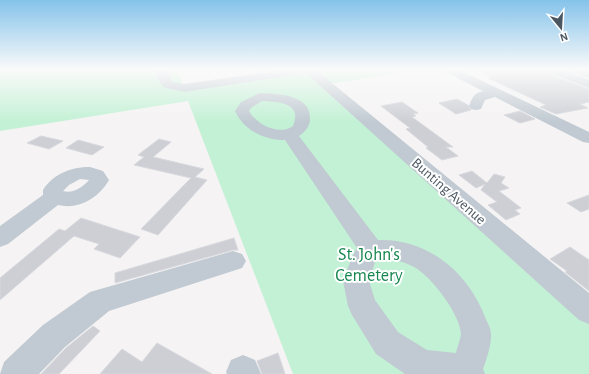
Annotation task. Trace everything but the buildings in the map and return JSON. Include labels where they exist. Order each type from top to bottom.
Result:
[{"type":"street","points":[[254,87],[260,97]]},
{"type":"street","name":"Bunting Avenue","points":[[331,87],[589,311]]},
{"type":"street","points":[[486,87],[589,138]]},
{"type":"street","points":[[476,106],[479,98],[484,95],[497,93]]},
{"type":"street","points":[[260,97],[284,99],[293,102],[301,108],[304,116],[302,125],[289,134],[272,134],[258,128],[246,121],[242,112],[246,105],[260,97]]},
{"type":"street","points":[[289,134],[372,250]]},
{"type":"street","points":[[0,238],[55,196]]},
{"type":"street","points":[[395,249],[424,260],[448,281],[466,305],[476,334],[467,372],[422,366],[387,343],[362,306],[356,281],[364,257],[372,250],[395,249]]},
{"type":"street","points":[[16,374],[54,336],[100,301],[233,261]]},
{"type":"green space","name":"St. John's Cemetery","points":[[0,87],[331,87],[589,308],[589,374],[293,374],[188,101],[0,131]]}]
